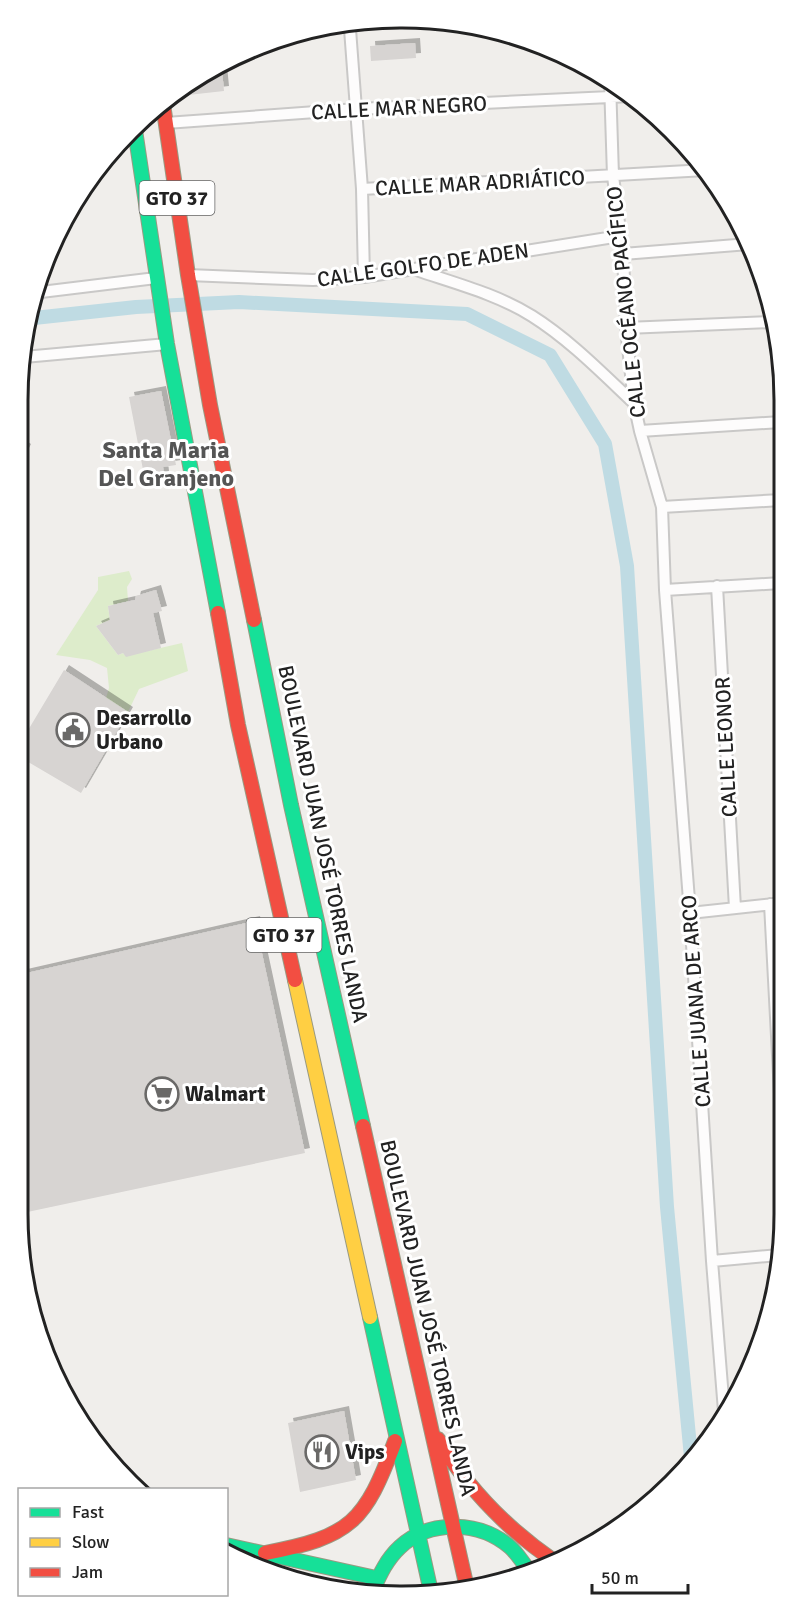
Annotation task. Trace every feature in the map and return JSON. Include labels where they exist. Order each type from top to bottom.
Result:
[{"type":"main road","name":"BOULEVARD JUAN JOSÉ TORRES LANDA","points":[[164,113],[188,275],[229,501],[291,805],[465,1579]]},
{"type":"main road","name":"GTO 37","points":[[136,140],[166,339],[238,725],[429,1584]]},
{"type":"main road","points":[[430,1425],[453,1463],[482,1500],[515,1532],[547,1556]]},
{"type":"main road","points":[[265,1552],[298,1547],[318,1541],[342,1530],[354,1521],[366,1508],[375,1493],[396,1440]]},
{"type":"main road","points":[[235,1547],[265,1552],[374,1584],[382,1567],[397,1547],[418,1533],[454,1525],[476,1528],[498,1538],[515,1552],[525,1565]]},
{"type":"street","points":[[350,32],[362,189],[364,277]]},
{"type":"street","name":"CALLE OCÉANO PACÍFICO","points":[[610,92],[613,176],[623,254],[626,328],[634,403],[662,507],[665,590]]},
{"type":"street","name":"CALLE MAR NEGRO","points":[[166,123],[357,109],[617,97]]},
{"type":"street","name":"CALLE MAR ADRIÁTICO","points":[[362,189],[694,171]]},
{"type":"street","name":"CALLE GOLFO DE ADEN","points":[[188,275],[313,280],[364,277],[620,236]]},
{"type":"street","points":[[623,254],[739,245]]},
{"type":"street","points":[[412,269],[501,300],[531,315],[564,339],[634,403]]},
{"type":"street","points":[[45,292],[156,278]]},
{"type":"street","points":[[626,328],[765,322]]},
{"type":"street","points":[[32,356],[166,339]]},
{"type":"street","points":[[640,431],[774,422]]},
{"type":"street","points":[[662,507],[774,500]]},
{"type":"street","points":[[665,590],[774,584]]},
{"type":"street","name":"CALLE LEONOR","points":[[717,586],[735,908]]},
{"type":"street","name":"CALLE JUANA DE ARCO","points":[[665,590],[690,913],[723,1400]]},
{"type":"street","points":[[770,904],[774,980]]},
{"type":"street","points":[[690,913],[774,904]]},
{"type":"street","points":[[712,1261],[771,1256]]},
{"type":"green space","points":[[129,571],[132,579],[127,587],[128,601],[108,606],[110,620],[96,626],[118,655],[123,653],[126,656],[182,643],[188,671],[139,689],[128,712],[106,698],[109,688],[107,668],[90,660],[56,655],[98,590],[98,577]]},
{"type":"building","points":[[415,43],[416,58],[371,61],[370,46]]},
{"type":"building","points":[[222,74],[224,91],[188,95]]},
{"type":"building","points":[[161,391],[176,465],[163,467],[164,476],[145,480],[129,397]]},
{"type":"building","points":[[156,590],[162,611],[153,613],[161,648],[126,657],[123,653],[118,655],[96,626],[110,620],[108,606],[135,600],[136,596]]},
{"type":"building","name":"Desarrollo Urbano","points":[[64,670],[128,712],[81,793],[29,762],[29,729]]},
{"type":"building","name":"Walmart","points":[[255,921],[305,1153],[29,1212],[29,972]]},
{"type":"building","name":"Vips","points":[[344,1411],[356,1480],[300,1492],[288,1423]]},
{"type":"waterway","points":[[38,318],[136,307],[239,302],[467,314],[550,355],[605,444],[627,566],[667,1207],[690,1448]]},
{"type":"traffic: fast","points":[[136,140],[167,344],[218,613]]},
{"type":"traffic: fast","points":[[254,620],[291,805],[363,1126]]},
{"type":"traffic: fast","points":[[370,1317],[429,1584]]},
{"type":"traffic: fast","points":[[375,1585],[388,1562],[400,1547],[412,1538],[440,1528],[470,1528],[498,1538],[513,1549],[525,1565]]},
{"type":"traffic: fast","points":[[237,1547],[376,1578]]},
{"type":"traffic: slow","points":[[295,980],[370,1317]]},
{"type":"traffic: jam","points":[[164,113],[210,405],[254,620]]},
{"type":"traffic: jam","points":[[218,613],[238,725],[295,980]]},
{"type":"traffic: jam","points":[[363,1126],[465,1579]]},
{"type":"traffic: jam","points":[[438,1439],[475,1491],[504,1521],[547,1556]]},
{"type":"traffic: jam","points":[[265,1553],[317,1540],[336,1532],[351,1521],[363,1508],[374,1490],[395,1441]]},
{"type":"place","name":"Desarrollo Urbano","points":[[73,730]]},
{"type":"place","name":"Walmart","points":[[162,1094]]},
{"type":"place","name":"Vips","points":[[322,1452]]},
{"type":"district","name":"Santa Maria Del Granjeno","points":[[166,464]]}]
